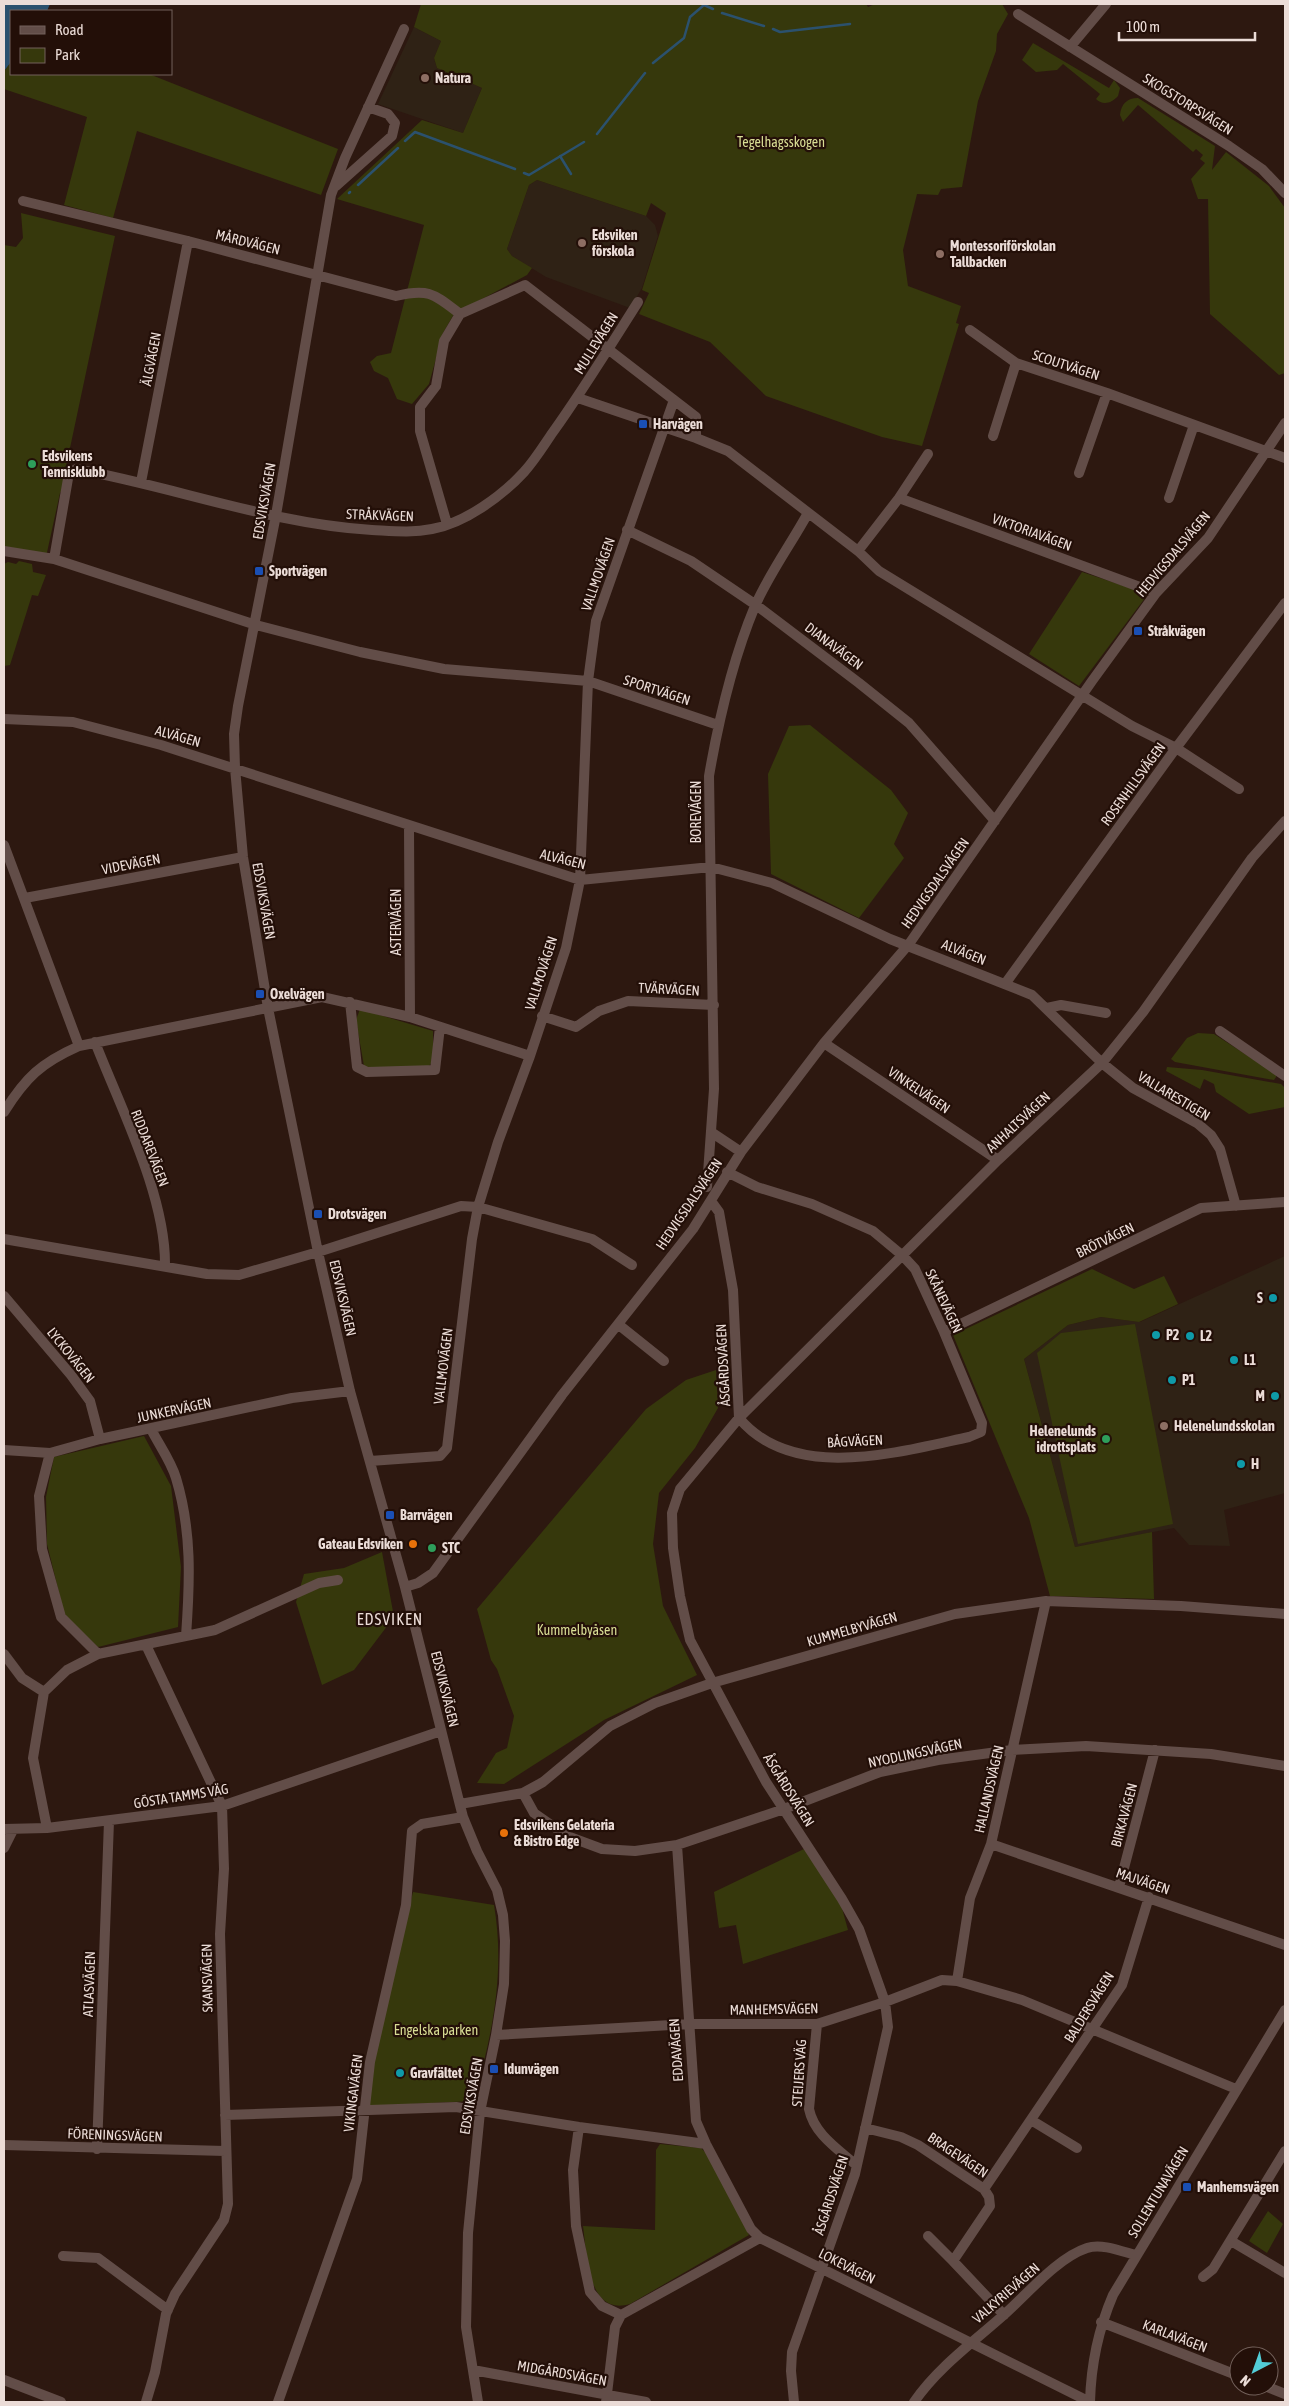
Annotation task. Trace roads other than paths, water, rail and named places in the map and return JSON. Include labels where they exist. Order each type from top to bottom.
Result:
[{"type":"street","points":[[1070,47],[1106,4]]},
{"type":"street","name":"SKOGSTORPSVÄGEN","points":[[1018,14],[1262,168],[1285,193]]},
{"type":"street","name":"EDSVIKSVÄGEN","points":[[404,29],[368,107],[334,188],[317,274],[256,625],[238,706],[234,734],[235,768],[243,857],[268,1008],[318,1252],[350,1391],[405,1587],[463,1817],[477,1851],[497,1890],[503,1915],[504,1984],[496,2035],[480,2112],[468,2233],[466,2327],[478,2402]]},
{"type":"street","points":[[334,188],[392,136],[395,122],[388,114],[368,107]]},
{"type":"street","name":"MÅRDVÄGEN","points":[[23,202],[188,241],[396,296],[417,291],[426,292],[460,314]]},
{"type":"street","name":"ÄLGVÄGEN","points":[[141,482],[188,241]]},
{"type":"street","points":[[447,524],[420,431],[420,407],[436,386],[444,340],[460,314],[525,286],[696,417],[696,438]]},
{"type":"street","name":"MULLEVÄGEN","points":[[578,398],[638,302]]},
{"type":"street","name":"SCOUTVÄGEN","points":[[970,330],[1016,363],[1107,393],[1267,452]]},
{"type":"street","name":"SCOUTVÄGEN","points":[[993,436],[1016,363]]},
{"type":"street","name":"SCOUTVÄGEN","points":[[1080,473],[1107,393]]},
{"type":"street","points":[[578,398],[666,427],[728,451],[858,551],[879,572],[1132,726],[1176,748],[1239,789]]},
{"type":"street","name":"STRÅKVÄGEN","points":[[54,559],[69,473],[76,469],[141,482],[276,515],[346,528],[402,532],[434,529],[471,513],[501,493],[525,472],[578,398]]},
{"type":"street","name":"VALLMOVÄGEN","points":[[370,1461],[440,1456],[446,1448],[472,1239],[478,1207],[498,1142],[530,1056],[566,948],[580,880],[588,681],[596,621],[674,400]]},
{"type":"street","name":"HEDVIGSDALSVÄGEN","points":[[405,1587],[418,1583],[434,1573],[562,1395],[693,1229],[741,1152],[824,1043],[909,944],[1082,695],[1156,593],[1208,538],[1285,423]]},
{"type":"street","points":[[1169,498],[1194,425]]},
{"type":"street","points":[[1267,452],[1285,458]]},
{"type":"street","points":[[858,551],[899,498],[928,454]]},
{"type":"street","name":"VIKTORIAVÄGEN","points":[[899,498],[1156,593]]},
{"type":"street","name":"BOREVÄGEN","points":[[706,1187],[714,1089],[709,776],[718,725],[733,666],[756,605],[808,513]]},
{"type":"street","name":"DIANAVÄGEN","points":[[627,530],[691,561],[756,605],[909,724],[995,821]]},
{"type":"street","name":"SPORTVÄGEN","points":[[4,552],[54,559],[256,625],[360,652],[444,669],[588,681],[718,725]]},
{"type":"street","name":"ROSENHILLSVÄGEN","points":[[1005,984],[1176,748],[1285,603]]},
{"type":"street","name":"ALVÄGEN","points":[[4,719],[73,722],[161,745],[409,827],[580,880],[711,867],[772,883],[890,938],[909,944],[1032,995],[1047,1008]]},
{"type":"street","name":"ANHALTSVÄGEN","points":[[739,1418],[904,1256],[998,1160],[1102,1063],[1143,1012],[1252,858],[1285,821]]},
{"type":"street","name":"ASTERVÄGEN","points":[[409,827],[410,1018]]},
{"type":"street","points":[[4,845],[78,1046]]},
{"type":"street","name":"VIDEVÄGEN","points":[[25,898],[243,857]]},
{"type":"street","points":[[4,1112],[16,1092],[34,1072],[51,1059],[78,1046],[322,997],[350,1002],[410,1018],[530,1056]]},
{"type":"street","name":"TVÄRVÄGEN","points":[[542,1016],[576,1027],[600,1011],[628,1001],[714,1005]]},
{"type":"street","points":[[350,1002],[357,1067],[367,1072],[435,1070],[440,1027]]},
{"type":"street","points":[[1047,1008],[1061,1006],[1106,1013]]},
{"type":"street","name":"VALLARESTIGEN","points":[[1047,1008],[1102,1063],[1133,1088],[1197,1122],[1211,1135],[1220,1149],[1236,1206]]},
{"type":"street","points":[[1220,1031],[1285,1076]]},
{"type":"street","name":"RIDDAREVÄGEN","points":[[95,1042],[153,1190],[165,1242],[165,1266]]},
{"type":"street","name":"VINKELVÄGEN","points":[[824,1043],[998,1160]]},
{"type":"street","points":[[711,1132],[741,1152]]},
{"type":"street","name":"SKÅNEVÄGEN","points":[[727,1172],[757,1187],[812,1204],[873,1231],[904,1256],[915,1269],[944,1332],[982,1424],[980,1432]]},
{"type":"street","name":"ÅSGÅRDSVÄGEN","points":[[711,1201],[718,1212],[733,1290],[739,1418],[680,1489],[672,1514],[673,1548],[680,1596],[690,1640],[712,1683],[766,1782],[842,1899],[858,1930],[885,2002],[888,2027],[856,2165],[792,2352],[791,2371],[794,2402]]},
{"type":"street","name":"BRÖTVÄGEN","points":[[944,1332],[1201,1208],[1285,1202]]},
{"type":"street","points":[[4,1239],[207,1274],[240,1275],[461,1206],[478,1207],[592,1239],[632,1265]]},
{"type":"street","name":"LYCKOVÄGEN","points":[[4,1296],[71,1375],[90,1401],[100,1440]]},
{"type":"street","points":[[619,1325],[664,1361]]},
{"type":"street","name":"JUNKERVÄGEN","points":[[4,1450],[50,1453],[100,1440],[292,1398],[350,1391]]},
{"type":"street","name":"BÅGVÄGEN","points":[[739,1418],[748,1429],[778,1446],[804,1455],[830,1458],[864,1457],[902,1451],[968,1437],[980,1432]]},
{"type":"street","points":[[151,1429],[175,1476],[187,1527],[190,1577],[186,1636]]},
{"type":"street","points":[[50,1453],[39,1496],[42,1549],[61,1617],[98,1654]]},
{"type":"street","points":[[47,1828],[33,1758],[44,1692],[67,1670],[98,1654],[215,1630],[318,1584],[338,1580]]},
{"type":"street","name":"KUMMELBYVÄGEN","points":[[460,1804],[523,1793],[542,1782],[610,1726],[655,1703],[712,1683],[955,1614],[1046,1601],[1181,1606],[1285,1614]]},
{"type":"street","name":"HALLANDSVÄGEN","points":[[957,1981],[970,1898],[991,1844],[1046,1601]]},
{"type":"street","name":"SKANSVÄGEN","points":[[146,1645],[222,1806],[224,1868],[220,1934],[228,2204],[224,2220],[175,2294],[168,2310],[146,2402]]},
{"type":"street","points":[[4,1654],[22,1678],[44,1692]]},
{"type":"street","name":"GÖSTA TAMMS VÄG","points":[[8,1830],[47,1828],[222,1806],[441,1731]]},
{"type":"street","name":"NYODLINGSVÄGEN","points":[[523,1793],[534,1814],[567,1836],[602,1849],[635,1851],[677,1845],[784,1809],[880,1772],[938,1760],[1012,1750],[1086,1746],[1155,1750],[1211,1754],[1285,1766]]},
{"type":"street","name":"BIRKAVÄGEN","points":[[1118,1887],[1155,1750]]},
{"type":"street","name":"VIKINGAVÄGEN","points":[[278,2402],[357,2179],[370,2062],[406,1905],[412,1831],[422,1824],[463,1817]]},
{"type":"street","name":"ATLASVÄGEN","points":[[97,2149],[109,1821]]},
{"type":"street","points":[[4,1848],[8,1830]]},
{"type":"street","name":"MAJVÄGEN","points":[[991,1844],[1285,1945]]},
{"type":"street","name":"EDDAVÄGEN","points":[[677,1845],[696,2120],[706,2144],[751,2229],[760,2238]]},
{"type":"street","name":"BALDERSVÄGEN","points":[[984,2189],[1122,1985],[1149,1897]]},
{"type":"street","name":"MANHEMSVÄGEN","points":[[496,2035],[689,2024],[816,2024],[885,2002],[942,1980],[957,1981],[1022,2000],[1236,2089]]},
{"type":"street","name":"SOLLENTUNAVÄGEN","points":[[1090,2402],[1092,2365],[1101,2322],[1113,2294],[1285,2010]]},
{"type":"street","name":"STEIJERS VÄG","points":[[816,2024],[809,2109],[811,2120],[816,2130],[856,2165]]},
{"type":"street","points":[[225,2114],[456,2107],[580,2127],[706,2144]]},
{"type":"street","points":[[1031,2120],[1077,2148]]},
{"type":"street","points":[[580,2127],[573,2170],[576,2226],[590,2292],[602,2306],[621,2315]]},
{"type":"street","name":"BRAGEVÄGEN","points":[[865,2128],[901,2137],[918,2145],[984,2189],[989,2196],[990,2206],[953,2261]]},
{"type":"street","name":"FÖRENINGSVÄGEN","points":[[4,2145],[225,2151]]},
{"type":"street","points":[[1203,2277],[1214,2269],[1285,2150]]},
{"type":"street","points":[[928,2236],[1004,2315]]},
{"type":"street","points":[[606,2399],[615,2327],[621,2315],[760,2238]]},
{"type":"street","name":"LOKEVÄGEN","points":[[760,2238],[1090,2402]]},
{"type":"street","points":[[1231,2241],[1285,2273]]},
{"type":"street","name":"VALKYRIEVÄGEN","points":[[914,2402],[969,2343],[1004,2315],[1064,2260],[1088,2247],[1103,2247],[1135,2255]]},
{"type":"street","points":[[63,2256],[98,2258],[168,2310]]},
{"type":"street","name":"KARLAVÄGEN","points":[[1101,2322],[1229,2372]]},
{"type":"street","name":"MIDGÅRDSVÄGEN","points":[[472,2370],[606,2399],[646,2402]]},
{"type":"street","points":[[4,2380],[58,2402]]},
{"type":"water","points":[[4,4],[50,4],[47,10],[10,10],[10,63],[4,71]]},
{"type":"waterway","points":[[653,63],[684,38],[690,17],[704,5],[713,9]]},
{"type":"waterway","points":[[722,13],[764,26]]},
{"type":"waterway","points":[[773,29],[780,32],[850,24]]},
{"type":"waterway","points":[[597,134],[645,73]]},
{"type":"waterway","points":[[405,141],[415,132],[515,169]]},
{"type":"waterway","points":[[524,173],[529,175],[584,142]]},
{"type":"waterway","points":[[358,185],[398,148]]},
{"type":"waterway","points":[[560,156],[571,174]]},
{"type":"place","name":"Natura","points":[[425,78]]},
{"type":"place","name":"Edsviken förskola","points":[[582,243]]},
{"type":"place","name":"Montessoriförskolan Tallbacken","points":[[940,254]]},
{"type":"place","name":"Harvägen","points":[[643,424]]},
{"type":"place","name":"Edsvikens Tennisklubb","points":[[32,464]]},
{"type":"place","name":"Sportvägen","points":[[259,571]]},
{"type":"place","name":"Stråkvägen","points":[[1138,631]]},
{"type":"place","name":"Oxelvägen","points":[[260,994]]},
{"type":"place","name":"Drotsvägen","points":[[318,1214]]},
{"type":"place","name":"S","points":[[1273,1298]]},
{"type":"place","name":"P2","points":[[1156,1335]]},
{"type":"place","name":"L2","points":[[1190,1336]]},
{"type":"place","name":"L1","points":[[1234,1360]]},
{"type":"place","name":"P1","points":[[1172,1380]]},
{"type":"place","name":"M","points":[[1275,1396]]},
{"type":"place","name":"Helenelundsskolan","points":[[1164,1426]]},
{"type":"place","name":"Helenelunds idrottsplats","points":[[1106,1439]]},
{"type":"place","name":"H","points":[[1241,1464]]},
{"type":"place","name":"Barrvägen","points":[[390,1515]]},
{"type":"place","name":"Gateau Edsviken","points":[[413,1544]]},
{"type":"place","name":"STC","points":[[432,1548]]},
{"type":"place","name":"Edsvikens Gelateria & Bistro Edge","points":[[504,1833]]},
{"type":"place","name":"Idunvägen","points":[[494,2069]]},
{"type":"place","name":"Gravfältet","points":[[400,2073]]},
{"type":"place","name":"Manhemsvägen","points":[[1187,2187]]},
{"type":"district","name":"EDSVIKEN","points":[[390,1619]]},
{"type":"park label","name":"Tegelhagsskogen","points":[[781,142]]},
{"type":"park label","name":"Kummelbyåsen","points":[[577,1630]]},
{"type":"park label","name":"Engelska parken","points":[[436,2030]]}]
